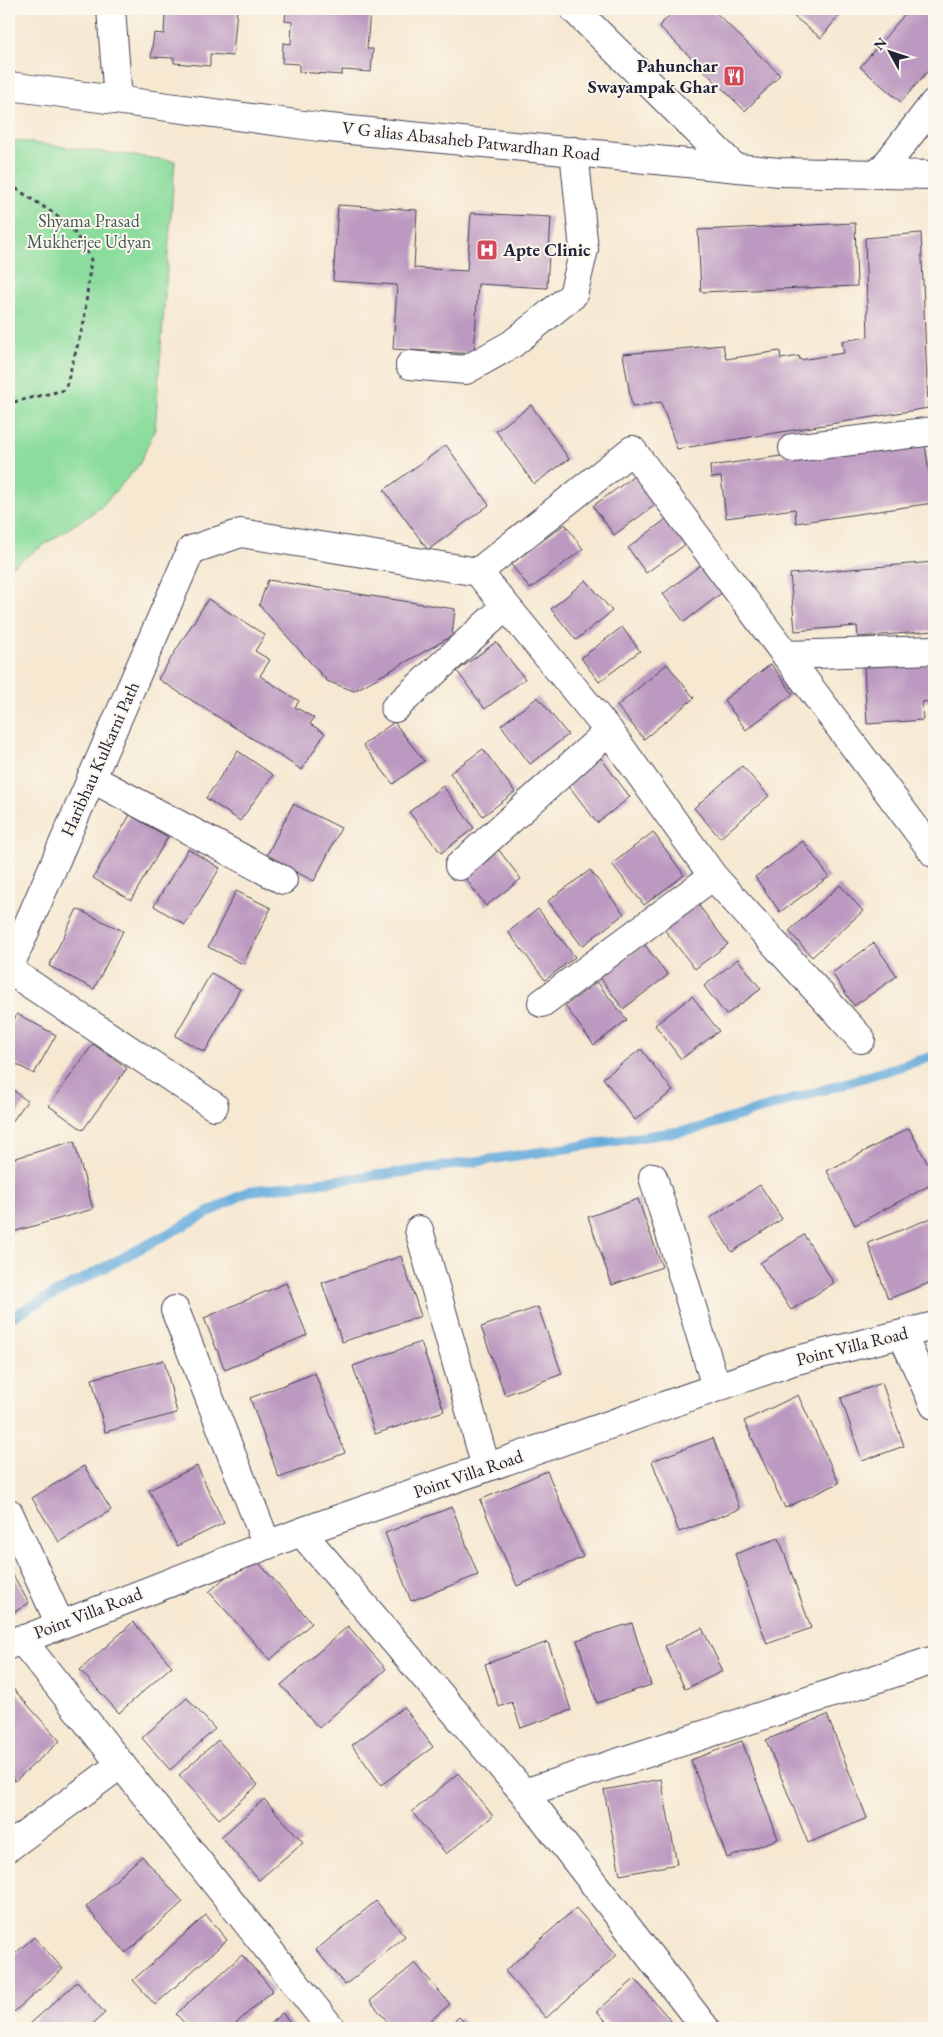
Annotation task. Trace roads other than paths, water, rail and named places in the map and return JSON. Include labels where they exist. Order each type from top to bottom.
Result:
[{"type":"street","points":[[111,9],[118,100]]},
{"type":"street","points":[[574,9],[734,167]]},
{"type":"street","name":"V G alias Abasaheb Patwardhan Road","points":[[9,86],[319,127],[779,172],[934,175]]},
{"type":"street","points":[[880,174],[934,103]]},
{"type":"street","points":[[410,365],[466,370],[512,344],[572,295],[584,250],[574,151]]},
{"type":"street","points":[[794,448],[934,431]]},
{"type":"street","points":[[861,1039],[713,876],[609,731],[478,572],[632,450],[934,853]]},
{"type":"street","name":"Haribhau Kulkarni Path","points":[[9,969],[191,550],[241,533],[478,572]]},
{"type":"street","points":[[395,708],[506,606]]},
{"type":"street","points":[[786,655],[934,650]]},
{"type":"street","points":[[459,866],[609,731]]},
{"type":"street","points":[[91,778],[283,880]]},
{"type":"street","points":[[542,1003],[713,876]]},
{"type":"street","points":[[9,969],[214,1106]]},
{"type":"street","points":[[653,1177],[716,1387]]},
{"type":"street","points":[[419,1230],[486,1467]]},
{"type":"street","points":[[175,1310],[267,1545]]},
{"type":"street","name":"Point Villa Road","points":[[15,1642],[301,1532],[793,1360],[934,1326]]},
{"type":"street","points":[[902,1334],[934,1405]]},
{"type":"street","points":[[9,1514],[60,1624]]},
{"type":"street","points":[[301,1532],[524,1793],[705,2028]]},
{"type":"street","points":[[15,1642],[122,1764],[331,2028]]},
{"type":"street","points":[[524,1793],[934,1660]]},
{"type":"street","points":[[9,1846],[122,1764]]},
{"type":"waterway","points":[[9,1318],[249,1191],[412,1171],[696,1129],[934,1056]]},
{"type":"place","name":"Pahunchar Swayampak Ghar","points":[[734,76]]},
{"type":"place","name":"Apte Clinic","points":[[487,250]]},
{"type":"park label","name":"Shyama Prasad Mukherjee Udyan","points":[[89,231]]}]
